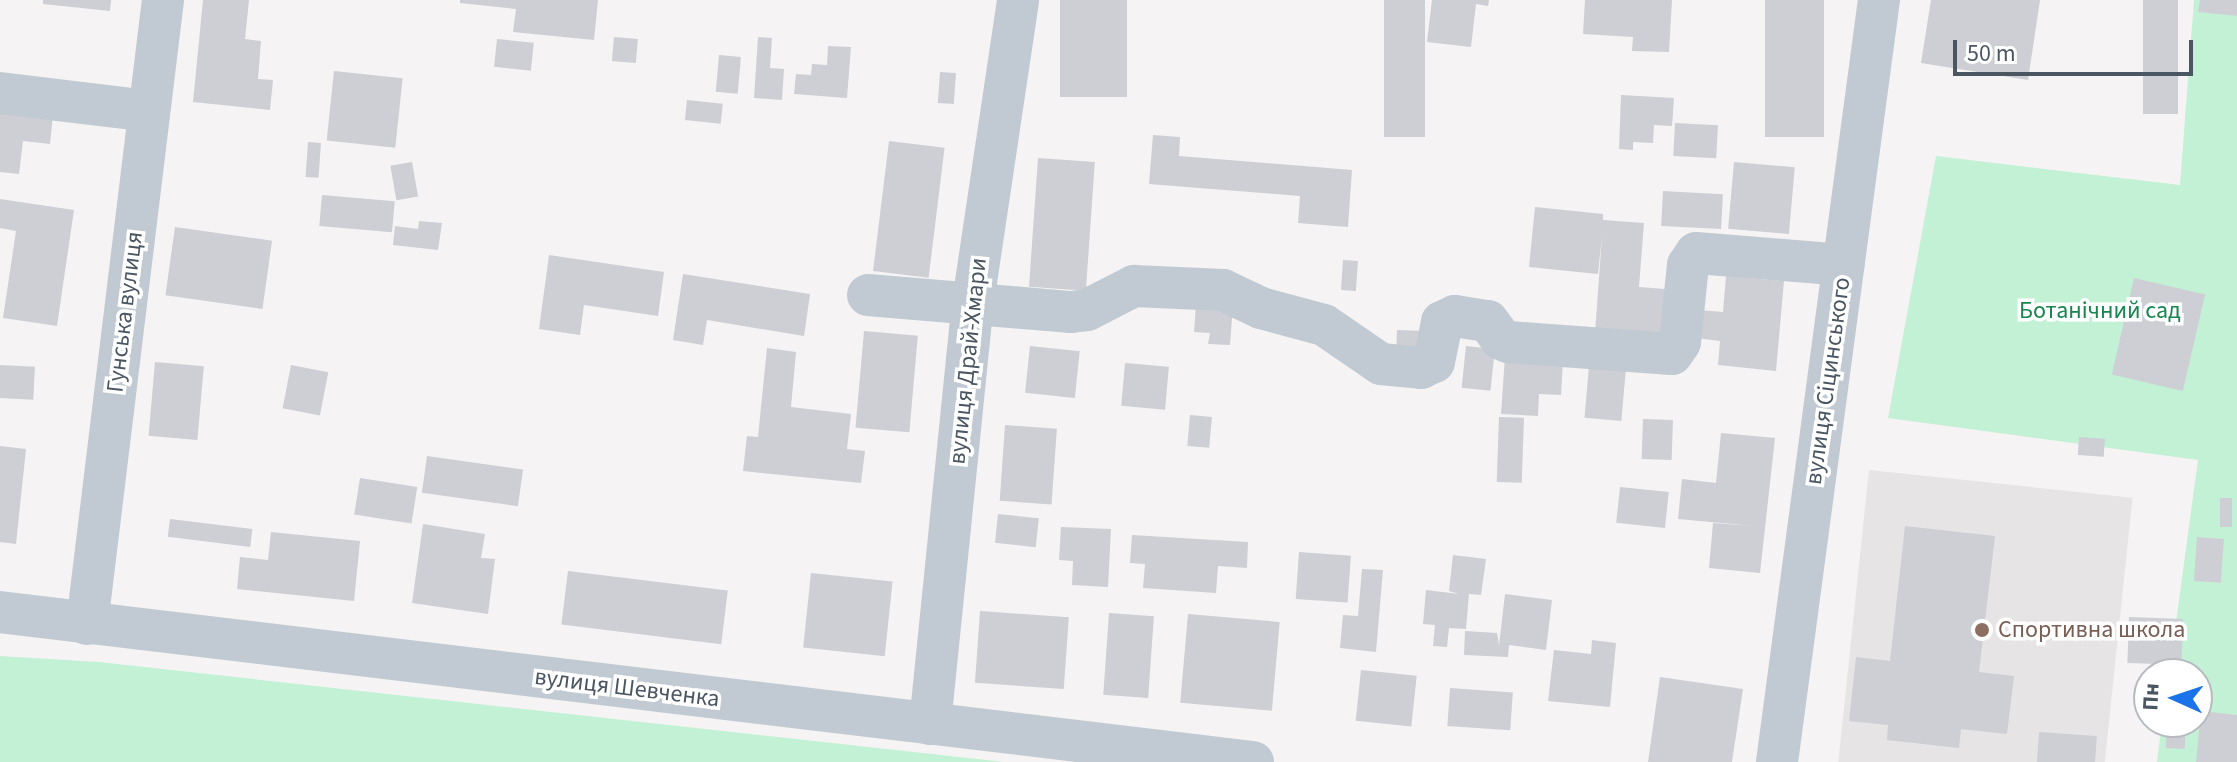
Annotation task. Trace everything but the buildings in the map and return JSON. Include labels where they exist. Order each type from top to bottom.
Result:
[{"type":"street","name":"Гунська вулиця","points":[[87,624],[163,0]]},
{"type":"street","name":"вулиця Драй-Хмари","points":[[930,724],[973,302],[1018,0]]},
{"type":"street","name":"вулиця Сіцинського","points":[[1777,762],[1879,0]]},
{"type":"street","points":[[0,93],[149,111]]},
{"type":"street","points":[[868,295],[1071,312],[1087,310],[1134,286],[1223,290],[1256,306],[1324,325],[1379,363],[1421,368],[1434,362],[1442,322],[1455,316],[1488,321],[1501,339],[1508,342],[1672,354],[1680,342],[1688,265],[1696,253],[1844,265]]},
{"type":"street","name":"вулиця Шевченка","points":[[0,612],[1253,762]]},
{"type":"shaded area","name":"Спортивна школа","points":[[1869,470],[2133,498],[2105,762],[1838,762]]},
{"type":"green space","name":"Ботанічний сад","points":[[2194,0],[2237,0],[2237,762],[2157,762],[2160,738],[2213,738],[2213,658],[2171,658],[2198,460],[1888,418],[1936,156],[2180,185]]},
{"type":"green space","points":[[0,656],[99,662],[1004,762],[0,762]]},
{"type":"place","name":"Спортивна школа","points":[[1982,630]]}]
